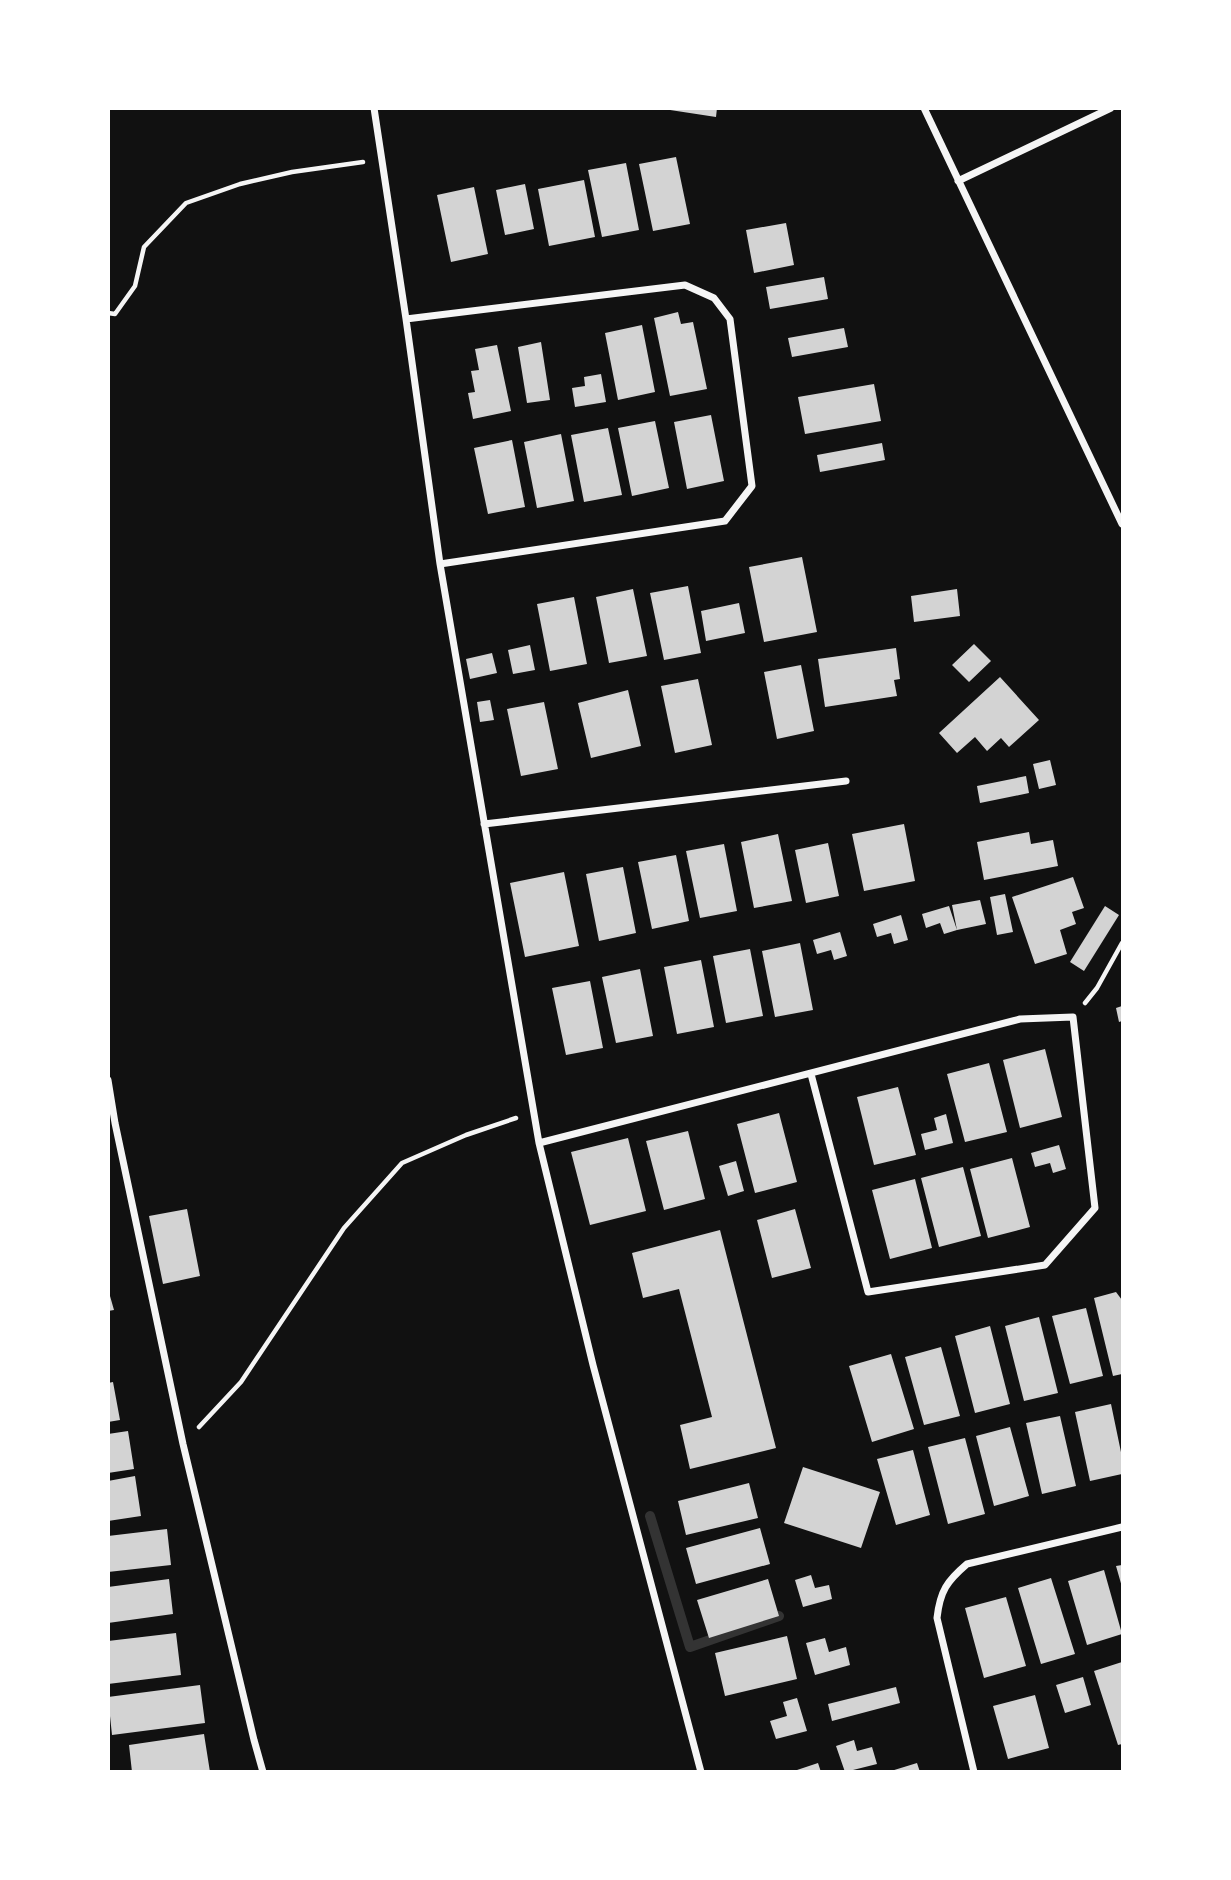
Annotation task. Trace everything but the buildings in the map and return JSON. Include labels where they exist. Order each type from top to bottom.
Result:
[{"type":"street","points":[[374,108],[440,564],[539,1143],[593,1364],[701,1772]]},
{"type":"street","points":[[924,108],[1122,524]]},
{"type":"street","points":[[958,181],[1111,108]]},
{"type":"street","points":[[406,319],[685,285],[714,298],[730,319],[752,486],[725,521],[440,564]]},
{"type":"street","points":[[484,824],[846,781]]},
{"type":"street","points":[[539,1143],[1020,1019],[1073,1017],[1095,1208],[1045,1265],[868,1292],[811,1074]]},
{"type":"street","points":[[108,1080],[112,1123],[183,1444],[250,1726],[264,1772]]},
{"type":"street","points":[[974,1772],[937,1618],[940,1598],[950,1578],[967,1564],[1122,1527]]},
{"type":"path","points":[[108,313],[115,314],[135,286],[144,247],[186,203],[240,184],[292,172],[382,160]]},
{"type":"path","points":[[1073,1017],[1097,988],[1122,943]]},
{"type":"path","points":[[183,1444],[241,1382],[344,1228],[402,1163],[466,1135],[533,1112]]},
{"type":"waterway","points":[[650,1516],[690,1647],[779,1616]]}]
